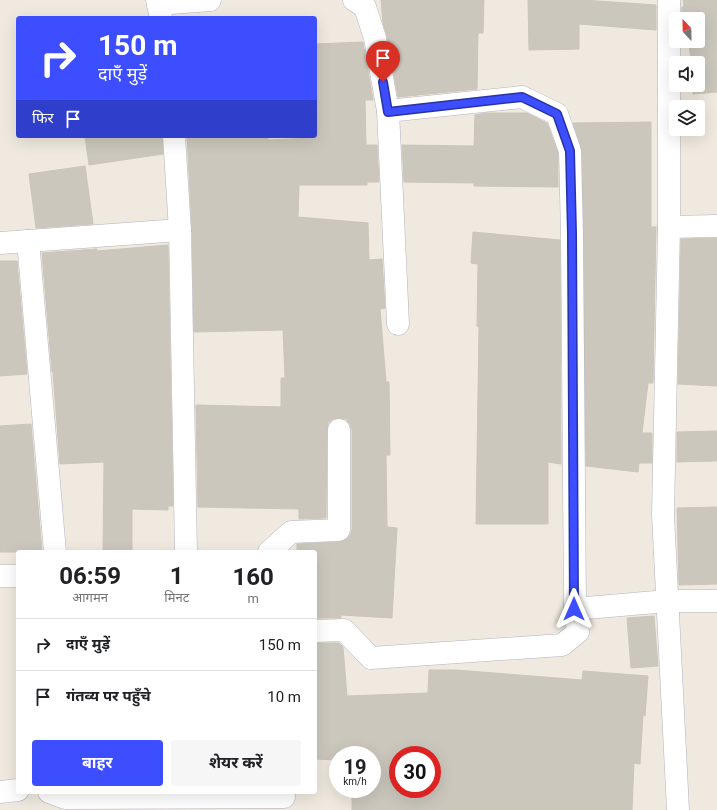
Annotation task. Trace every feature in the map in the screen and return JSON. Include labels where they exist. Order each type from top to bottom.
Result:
[{"type":"street","points":[[159,7],[210,0]]},
{"type":"street","points":[[354,0],[365,6],[376,38],[388,112],[398,324]]},
{"type":"street","points":[[669,0],[669,227],[663,516],[678,810]]},
{"type":"street","points":[[317,631],[344,630],[371,658],[562,645],[578,632],[574,609],[572,242],[570,151],[557,114],[522,97],[388,112]]},
{"type":"street","points":[[174,138],[180,230],[186,550]]},
{"type":"street","points":[[669,227],[717,226]]},
{"type":"street","points":[[0,243],[180,230]]},
{"type":"street","points":[[28,241],[55,550]]},
{"type":"street","points":[[271,550],[291,532],[340,530],[338,430]]},
{"type":"street","points":[[0,576],[16,576]]},
{"type":"street","points":[[574,609],[667,601],[717,601]]},
{"type":"street","points":[[0,792],[16,790]]},
{"type":"street","points":[[54,794],[65,798],[284,800]]},
{"type":"building","points":[[381,0],[484,0],[483,33],[478,33],[477,89],[398,97],[387,36],[383,23]]},
{"type":"building","points":[[528,0],[583,0],[656,5],[656,30],[579,24],[579,49],[529,50]]},
{"type":"building","points":[[683,0],[717,0],[717,92],[693,94],[693,92],[705,92],[705,56],[690,56],[690,48],[705,48],[705,12],[682,12],[682,7],[684,7]]},
{"type":"building","points":[[363,42],[373,100],[365,100],[366,145],[377,145],[379,182],[367,182],[367,185],[299,185],[298,217],[368,223],[369,260],[382,259],[385,308],[380,309],[386,382],[389,382],[390,455],[386,455],[387,527],[397,528],[392,618],[341,615],[341,618],[317,618],[317,550],[297,550],[297,544],[340,542],[346,540],[350,536],[352,530],[352,430],[346,419],[333,419],[328,423],[326,518],[299,519],[299,509],[198,507],[196,405],[281,407],[281,378],[285,378],[283,330],[194,332],[192,230],[187,138],[268,138],[268,140],[317,138],[317,44]]},
{"type":"building","points":[[486,113],[527,113],[547,123],[558,153],[558,187],[474,186],[474,183],[404,182],[402,145],[474,146],[475,115]]},
{"type":"building","points":[[651,122],[651,227],[656,227],[653,383],[648,383],[642,433],[652,433],[652,463],[639,463],[638,472],[586,466],[582,151],[573,123]]},
{"type":"building","points":[[85,138],[162,138],[163,154],[89,165]]},
{"type":"building","points":[[85,166],[93,224],[36,228],[29,174]]},
{"type":"building","points":[[473,232],[560,240],[561,464],[548,462],[548,524],[476,524],[479,327],[477,326],[478,264],[471,263]]},
{"type":"building","points":[[717,238],[717,386],[678,384],[681,239]]},
{"type":"building","points":[[168,245],[173,506],[168,506],[168,510],[132,509],[132,550],[103,550],[104,462],[60,464],[42,253],[97,249],[97,251]]},
{"type":"building","points":[[0,261],[17,261],[27,374],[0,376]]},
{"type":"building","points":[[31,424],[42,550],[16,550],[16,552],[0,552],[0,426]]},
{"type":"building","points":[[717,431],[717,461],[677,462],[677,432]]},
{"type":"building","points":[[717,507],[717,584],[679,585],[677,508]]},
{"type":"building","points":[[654,616],[658,666],[631,668],[627,618]]},
{"type":"building","points":[[317,643],[339,643],[343,647],[347,696],[428,693],[429,670],[456,670],[582,680],[583,671],[648,676],[645,716],[643,715],[640,764],[634,763],[632,810],[352,810],[352,798],[381,798],[381,746],[329,746],[329,760],[317,759]]},
{"type":"route","points":[[383,82],[388,112],[522,97],[557,114],[570,151],[572,234],[574,609]]}]
